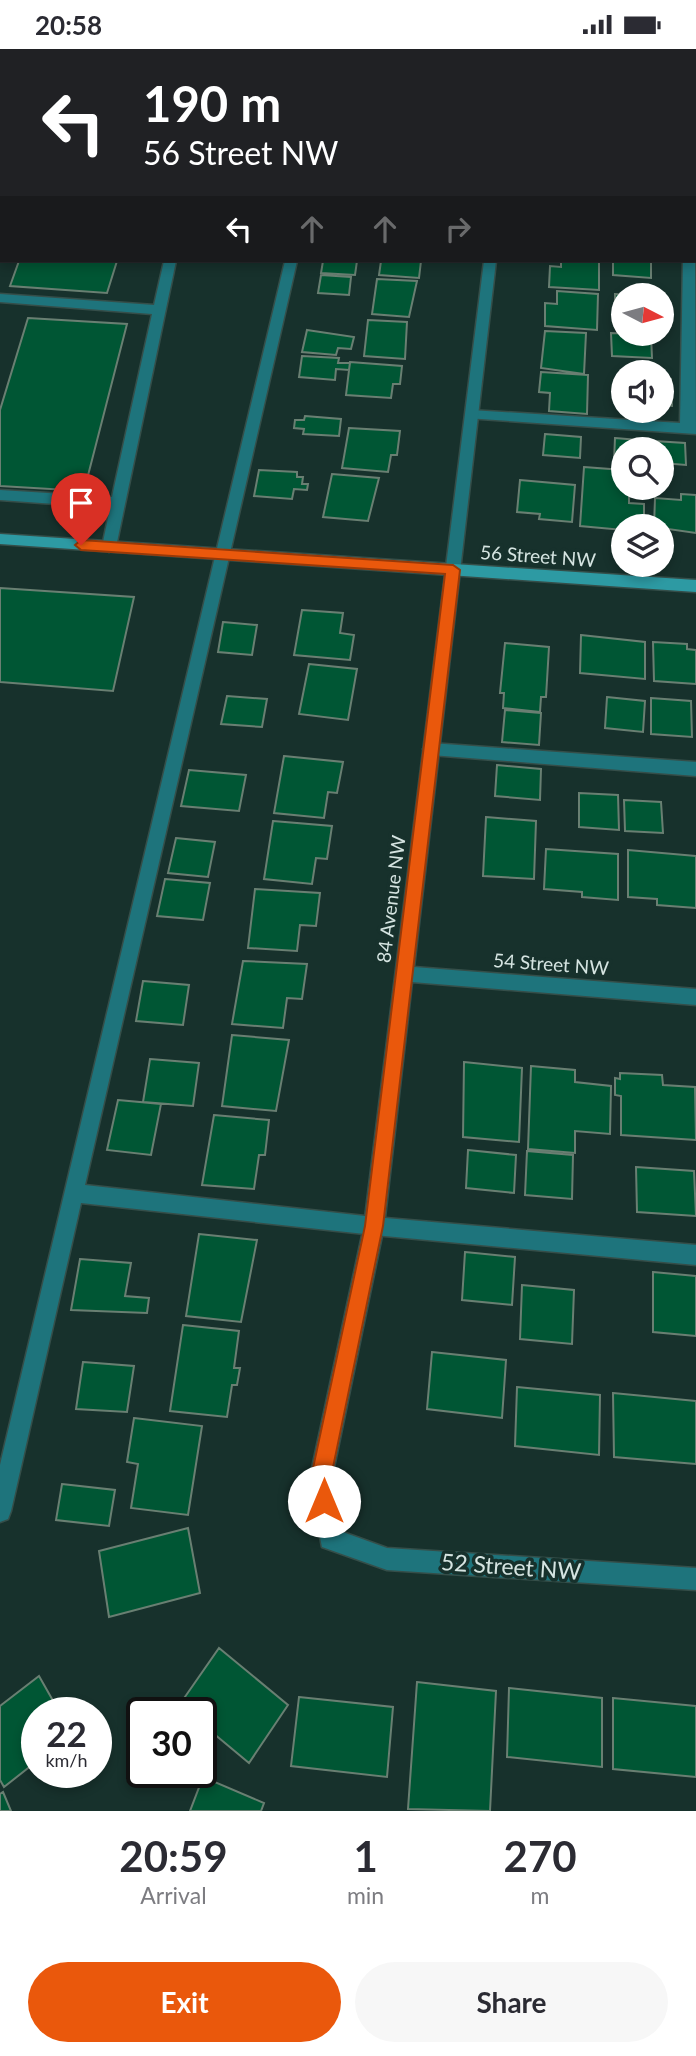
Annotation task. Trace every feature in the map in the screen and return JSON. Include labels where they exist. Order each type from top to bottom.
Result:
[{"type":"street","points":[[108,547],[170,263]]},
{"type":"street","points":[[0,1511],[291,263]]},
{"type":"street","name":"84 Avenue NW","points":[[330,1539],[320,1482],[374,1226],[490,263]]},
{"type":"street","points":[[471,415],[692,428],[689,263]]},
{"type":"street","points":[[0,314],[3,298],[159,310]]},
{"type":"street","points":[[0,495],[118,503]]},
{"type":"street","name":"56 Street NW","points":[[0,539],[696,586]]},
{"type":"street","points":[[431,749],[696,769]]},
{"type":"street","name":"54 Street NW","points":[[403,974],[696,996]]},
{"type":"street","points":[[73,1193],[374,1226],[696,1255]]},
{"type":"street","name":"52 Street NW","points":[[330,1539],[387,1559],[696,1579]]},
{"type":"building","points":[[18,263],[116,263],[107,293],[10,286]]},
{"type":"building","points":[[323,263],[357,263],[355,275],[321,273]]},
{"type":"building","points":[[381,263],[421,263],[419,278],[379,275]]},
{"type":"building","points":[[561,263],[599,263],[599,290],[549,287],[550,266],[561,267]]},
{"type":"building","points":[[613,263],[651,263],[651,278],[613,275]]},
{"type":"building","points":[[321,275],[351,277],[349,295],[318,293]]},
{"type":"building","points":[[377,279],[417,281],[409,317],[372,314]]},
{"type":"building","points":[[557,291],[598,294],[597,330],[545,326],[545,303],[557,304]]},
{"type":"building","points":[[28,318],[127,324],[84,491],[0,486],[0,410]]},
{"type":"building","points":[[368,320],[407,322],[405,359],[364,356]]},
{"type":"building","points":[[307,330],[354,337],[351,349],[338,348],[336,355],[302,352]]},
{"type":"building","points":[[545,331],[586,333],[584,374],[541,368]]},
{"type":"building","points":[[612,347],[652,347],[652,358],[612,356]]},
{"type":"building","points":[[302,356],[339,358],[338,363],[350,363],[349,370],[336,369],[335,380],[299,377]]},
{"type":"building","points":[[350,362],[402,366],[400,384],[393,384],[391,398],[346,395]]},
{"type":"building","points":[[541,372],[588,375],[587,414],[549,411],[550,393],[539,392]]},
{"type":"building","points":[[305,416],[341,419],[339,436],[303,434],[304,429],[294,428],[295,420],[304,420]]},
{"type":"building","points":[[349,428],[400,431],[397,455],[391,455],[388,472],[342,468]]},
{"type":"building","points":[[545,434],[581,437],[580,458],[543,455]]},
{"type":"building","points":[[674,442],[685,443],[686,465],[674,464]]},
{"type":"building","points":[[584,467],[611,469],[611,500],[629,500],[629,503],[644,504],[644,514],[611,514],[611,529],[580,526]]},
{"type":"building","points":[[259,470],[297,472],[297,477],[303,477],[302,484],[308,484],[307,490],[294,489],[292,499],[254,496]]},
{"type":"building","points":[[332,474],[379,478],[368,521],[323,517]]},
{"type":"building","points":[[520,480],[575,485],[572,522],[539,519],[540,514],[517,512]]},
{"type":"building","points":[[681,494],[696,495],[696,533],[674,530],[674,514],[654,514],[655,500],[681,500]]},
{"type":"building","points":[[0,588],[134,597],[113,691],[0,682]]},
{"type":"building","points":[[302,610],[343,613],[340,633],[354,635],[350,660],[294,655]]},
{"type":"building","points":[[223,622],[257,625],[252,655],[218,652]]},
{"type":"building","points":[[581,635],[645,642],[645,679],[580,673]]},
{"type":"building","points":[[653,642],[687,644],[687,649],[696,650],[696,684],[654,681]]},
{"type":"building","points":[[505,643],[549,647],[546,697],[541,697],[540,712],[503,708],[504,693],[500,693]]},
{"type":"building","points":[[309,664],[357,669],[348,720],[299,714]]},
{"type":"building","points":[[227,696],[267,699],[262,727],[221,724]]},
{"type":"building","points":[[607,697],[645,701],[643,732],[605,728]]},
{"type":"building","points":[[651,698],[691,701],[692,737],[651,734]]},
{"type":"building","points":[[505,710],[541,713],[539,745],[502,742]]},
{"type":"building","points":[[284,756],[343,762],[337,793],[328,792],[324,818],[274,813]]},
{"type":"building","points":[[497,765],[541,769],[540,800],[495,796]]},
{"type":"building","points":[[189,770],[246,775],[239,811],[181,806]]},
{"type":"building","points":[[579,793],[618,795],[619,830],[579,827]]},
{"type":"building","points":[[624,800],[661,802],[663,833],[625,831]]},
{"type":"building","points":[[486,817],[536,821],[534,879],[483,876]]},
{"type":"building","points":[[273,821],[332,826],[327,859],[316,858],[312,884],[264,879]]},
{"type":"building","points":[[176,838],[215,842],[208,877],[168,873]]},
{"type":"building","points":[[546,849],[618,854],[618,900],[582,897],[582,892],[544,889]]},
{"type":"building","points":[[628,850],[696,856],[696,908],[657,905],[657,899],[628,897]]},
{"type":"building","points":[[165,879],[210,883],[203,920],[157,916]]},
{"type":"building","points":[[255,889],[320,893],[316,926],[300,925],[297,951],[248,948]]},
{"type":"building","points":[[243,961],[307,964],[302,999],[287,998],[283,1028],[232,1024]]},
{"type":"building","points":[[143,981],[189,985],[183,1025],[136,1021]]},
{"type":"building","points":[[232,1035],[289,1040],[276,1111],[222,1106]]},
{"type":"building","points":[[150,1059],[199,1063],[193,1106],[143,1102]]},
{"type":"building","points":[[464,1062],[522,1068],[519,1142],[463,1137]]},
{"type":"building","points":[[531,1066],[575,1070],[575,1082],[611,1086],[610,1134],[575,1131],[575,1153],[528,1149]]},
{"type":"building","points":[[620,1073],[662,1075],[663,1085],[695,1087],[696,1140],[621,1135],[621,1096],[615,1095],[615,1078],[620,1079]]},
{"type":"building","points":[[118,1100],[161,1104],[151,1155],[107,1150]]},
{"type":"building","points":[[214,1115],[269,1120],[265,1155],[259,1155],[254,1189],[202,1185]]},
{"type":"building","points":[[468,1150],[516,1155],[514,1193],[466,1188]]},
{"type":"building","points":[[527,1151],[573,1155],[572,1199],[525,1195]]},
{"type":"building","points":[[636,1167],[694,1171],[696,1216],[637,1212]]},
{"type":"building","points":[[199,1234],[257,1240],[241,1322],[186,1316]]},
{"type":"building","points":[[465,1252],[515,1257],[512,1305],[462,1300]]},
{"type":"building","points":[[80,1259],[131,1263],[125,1296],[149,1298],[147,1313],[71,1310]]},
{"type":"building","points":[[653,1272],[696,1276],[696,1336],[653,1332]]},
{"type":"building","points":[[522,1285],[574,1290],[572,1344],[520,1339]]},
{"type":"building","points":[[183,1325],[239,1331],[234,1368],[240,1368],[237,1385],[232,1385],[227,1417],[170,1411]]},
{"type":"building","points":[[432,1352],[506,1360],[502,1418],[427,1409]]},
{"type":"building","points":[[83,1362],[134,1366],[127,1412],[76,1409]]},
{"type":"building","points":[[517,1387],[600,1395],[599,1455],[515,1446]]},
{"type":"building","points":[[613,1393],[696,1401],[696,1464],[614,1457]]},
{"type":"building","points":[[134,1418],[202,1426],[188,1515],[131,1508],[138,1464],[127,1462]]},
{"type":"building","points":[[62,1484],[115,1490],[109,1526],[56,1520]]},
{"type":"building","points":[[188,1528],[200,1593],[109,1617],[99,1551]]},
{"type":"building","points":[[219,1648],[288,1705],[249,1763],[217,1736],[217,1697],[185,1697]]},
{"type":"building","points":[[39,1676],[51,1697],[21,1697],[21,1774],[4,1787],[0,1780],[0,1706]]},
{"type":"building","points":[[417,1682],[496,1691],[490,1811],[408,1809]]},
{"type":"building","points":[[509,1688],[602,1698],[602,1767],[507,1757]]},
{"type":"building","points":[[299,1697],[393,1707],[387,1777],[291,1766]]},
{"type":"building","points":[[613,1698],[696,1706],[696,1777],[613,1769]]},
{"type":"building","points":[[217,1783],[264,1803],[261,1811],[190,1811],[199,1788],[217,1788]]},
{"type":"building","points":[[3,1792],[11,1811],[0,1811],[0,1794]]},
{"type":"route","points":[[81,545],[453,570],[374,1226],[320,1482],[324,1501]]}]
